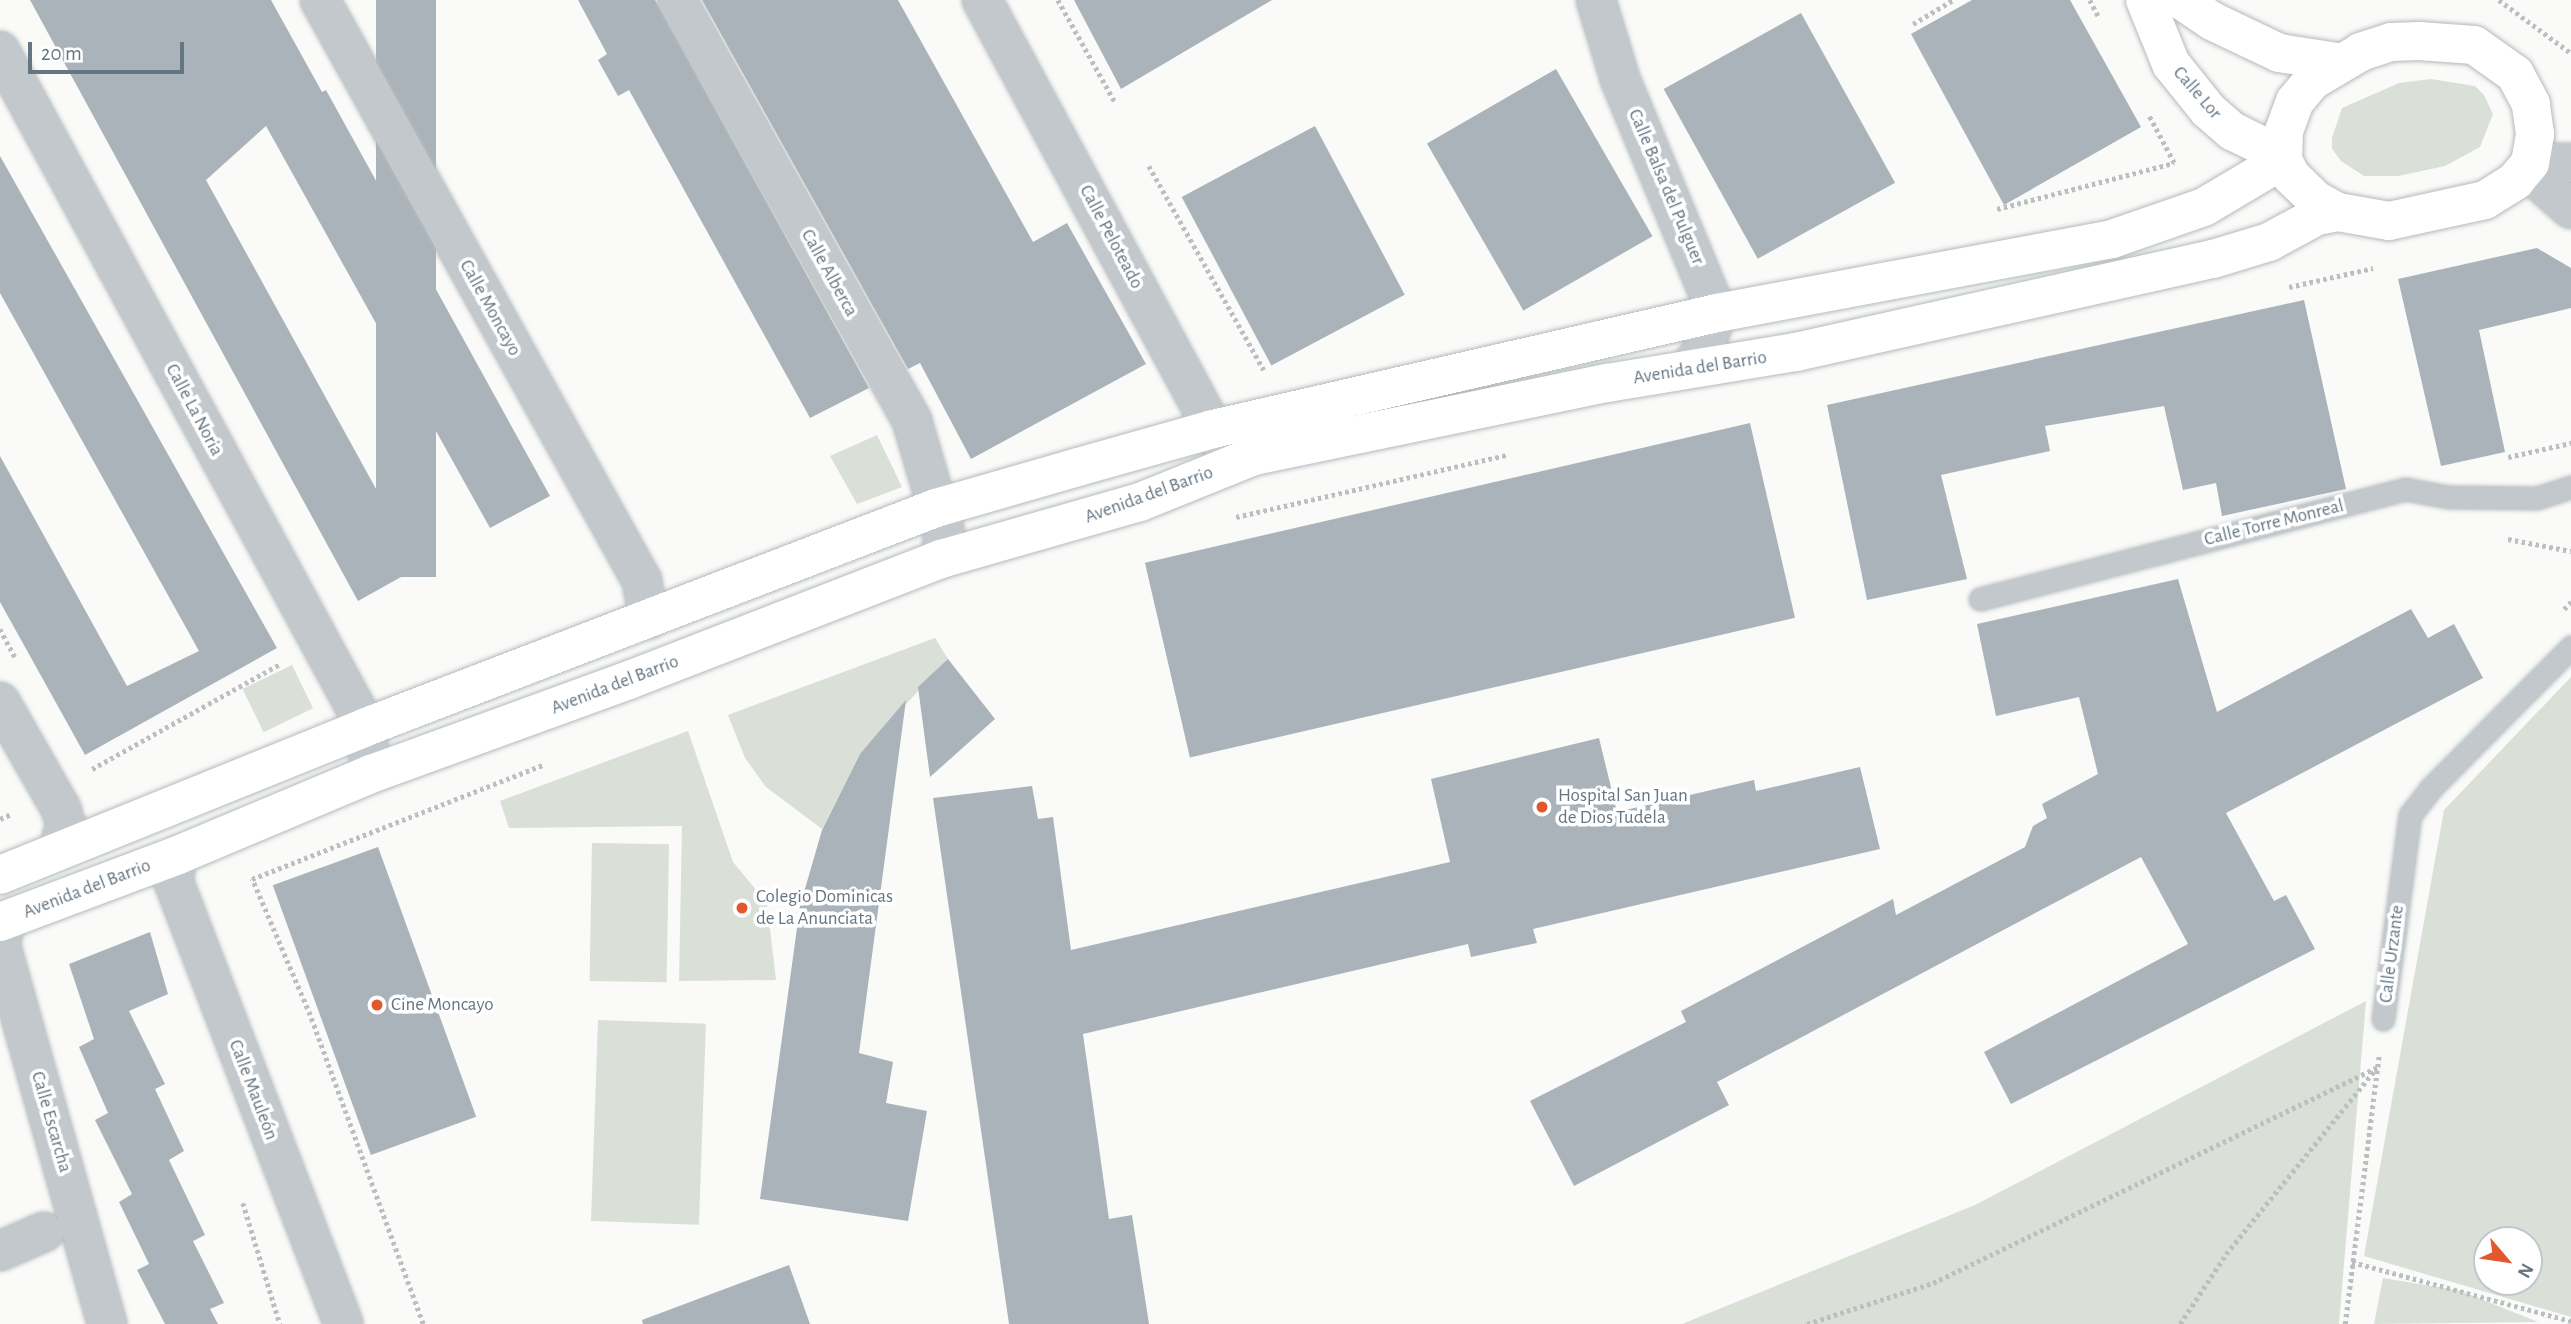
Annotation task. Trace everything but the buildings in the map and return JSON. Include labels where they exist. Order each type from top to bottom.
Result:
[{"type":"street","name":"Calle Moncayo","points":[[320,0],[642,581],[649,619]]},
{"type":"street","name":"Calle Alberca","points":[[677,0],[912,421],[944,530],[941,559]]},
{"type":"street","name":"Calle Peloteado","points":[[982,0],[1213,429],[1222,444],[1254,456]]},
{"type":"street","name":"Calle Balsa del Pulguer","points":[[1595,0],[1620,79],[1717,313]]},
{"type":"street","name":"Calle Lor","points":[[2145,0],[2171,64],[2208,110],[2232,131],[2283,158]]},
{"type":"street","points":[[2181,0],[2211,21],[2278,53],[2337,62]]},
{"type":"street","points":[[2528,166],[2535,134],[2531,104],[2515,74],[2474,45],[2390,42],[2337,62],[2295,101],[2284,131],[2283,158],[2304,190],[2338,212],[2389,221],[2417,218],[2485,200],[2528,166],[2571,163]]},
{"type":"street","name":"Calle La Noria","points":[[0,51],[366,727],[371,774]]},
{"type":"street","points":[[0,875],[366,727],[936,508],[1213,429],[1717,313],[2112,239],[2204,207],[2283,158]]},
{"type":"street","points":[[2528,166],[2571,209]]},
{"type":"street","name":"Avenida del Barrio","points":[[3,920],[178,855],[371,774],[570,703],[941,559],[1140,502],[1254,456],[1688,369],[1796,352],[2213,259],[2269,242],[2317,216],[2338,212]]},
{"type":"street","points":[[1688,369],[1703,351],[1717,313]]},
{"type":"street","points":[[0,702],[61,809],[66,825],[57,852]]},
{"type":"street","name":"Calle Mauleón","points":[[178,855],[173,880],[343,1324]]},
{"type":"street","name":"Calle Escarcha","points":[[3,920],[0,943],[107,1324]]},
{"type":"street","points":[[0,1251],[44,1232]]},
{"type":"lane","name":"Calle Torre Monreal","points":[[1980,599],[2405,489],[2448,497],[2537,498],[2571,486]]},
{"type":"lane","name":"Calle Urzante","points":[[2383,1019],[2410,816],[2431,788],[2571,648]]},
{"type":"path","points":[[1058,0],[1115,102]]},
{"type":"path","points":[[1913,24],[1953,0]]},
{"type":"path","points":[[2090,0],[2102,24]]},
{"type":"path","points":[[2499,0],[2571,53]]},
{"type":"path","points":[[1994,210],[2174,163],[2146,110]]},
{"type":"path","points":[[1149,166],[1269,379]]},
{"type":"path","points":[[2279,290],[2388,264]]},
{"type":"path","points":[[2499,458],[2571,443]]},
{"type":"path","points":[[1228,519],[1512,454]]},
{"type":"path","points":[[2493,536],[2571,551]]},
{"type":"path","points":[[0,629],[20,666]]},
{"type":"path","points":[[80,775],[285,662]]},
{"type":"path","points":[[423,1324],[310,1015],[252,879],[552,762]]},
{"type":"path","name":"Calle Urzante","points":[[2344,1324],[2383,1019]]},
{"type":"path","points":[[1807,1324],[1933,1283],[2378,1066]]},
{"type":"path","points":[[2180,1324],[2226,1254],[2378,1066]]},
{"type":"path","points":[[241,1196],[280,1324]]},
{"type":"path","points":[[2353,1262],[2571,1321]]},
{"type":"shaded area","points":[[2431,79],[2475,86],[2484,95],[2493,114],[2480,147],[2445,166],[2398,176],[2364,176],[2341,161],[2332,149],[2332,138],[2342,108],[2399,83]]},
{"type":"shaded area","points":[[877,435],[902,487],[857,504],[830,456]]},
{"type":"shaded area","points":[[935,638],[948,659],[860,754],[822,829],[766,787],[745,758],[728,715]]},
{"type":"shaded area","points":[[292,665],[313,708],[264,732],[243,689]]},
{"type":"shaded area","points":[[2571,677],[2571,1317],[2500,1296],[2543,1296],[2543,1226],[2473,1226],[2473,1288],[2364,1256],[2444,810]]},
{"type":"shaded area","points":[[688,731],[733,862],[767,903],[776,980],[679,981],[682,826],[509,828],[500,801]]},
{"type":"shaded area","points":[[592,843],[669,844],[667,982],[590,981]]},
{"type":"shaded area","points":[[2366,1001],[2339,1324],[1682,1324],[1975,1205]]},
{"type":"shaded area","points":[[598,1020],[706,1024],[699,1225],[591,1221]]},
{"type":"shaded area","points":[[2383,1278],[2461,1291],[2538,1322],[2374,1324]]},
{"type":"place","name":"Hospital San Juan de Dios Tudela","points":[[1542,807]]},
{"type":"place","name":"Colegio Dominicas de La Anunciata","points":[[742,908]]},
{"type":"place","name":"Cine Moncayo","points":[[377,1005]]}]
